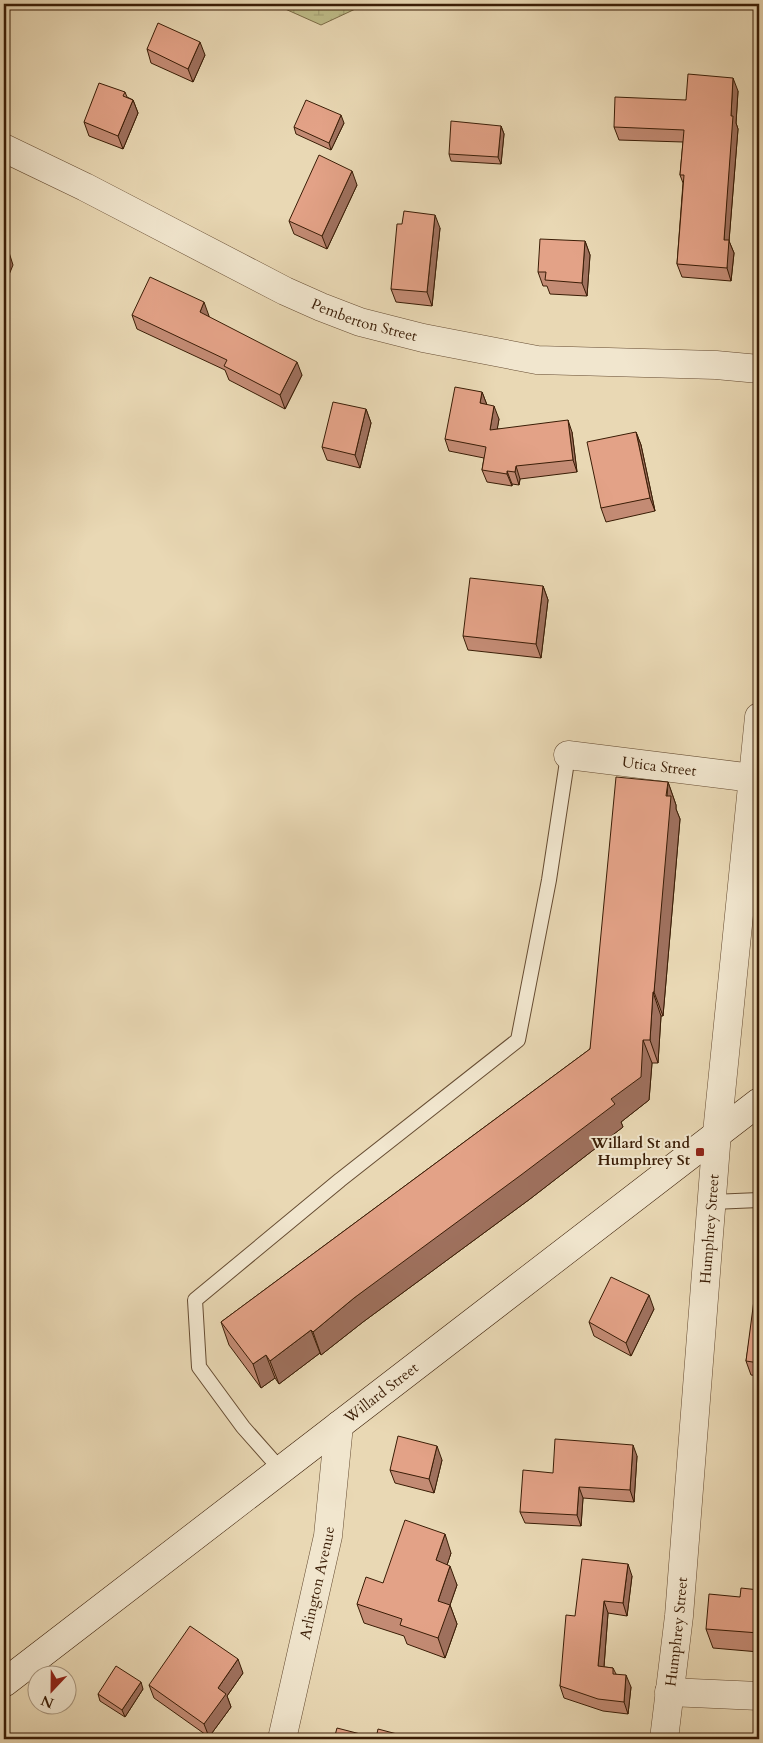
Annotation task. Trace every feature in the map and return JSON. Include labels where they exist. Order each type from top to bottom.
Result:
[{"type":"street","name":"Pemberton Street","points":[[4,148],[84,187],[285,291],[360,322],[423,338],[537,360],[716,365],[759,369]]},
{"type":"street","name":"Humphrey Street","points":[[664,1739],[679,1616],[717,1133],[759,718]]},
{"type":"street","name":"Utica Street","points":[[568,755],[753,778]]},
{"type":"street","name":"Willard Street","points":[[4,1683],[759,1102]]},
{"type":"street","name":"Arlington Avenue","points":[[282,1739],[328,1536],[340,1425]]},
{"type":"street","points":[[669,1692],[759,1696]]},
{"type":"lane","points":[[281,1470],[243,1427],[199,1367],[195,1300],[340,1180],[518,1040],[549,880],[568,755]]},
{"type":"lane","points":[[712,1202],[759,1200]]},
{"type":"green space","points":[[274,4],[366,4],[321,25]]},
{"type":"building","points":[[158,23],[200,42],[188,69],[147,49]]},
{"type":"building","points":[[688,74],[733,78],[731,116],[733,116],[724,240],[729,240],[727,268],[677,264],[684,175],[680,175],[684,130],[614,127],[615,97],[686,100]]},
{"type":"building","points":[[99,83],[125,92],[123,96],[133,100],[118,136],[84,122]]},
{"type":"building","points":[[306,100],[341,115],[329,143],[294,127]]},
{"type":"building","points":[[451,121],[501,126],[498,157],[449,154]]},
{"type":"building","points":[[319,155],[352,171],[322,236],[289,221]]},
{"type":"building","points":[[404,211],[435,215],[427,292],[391,289],[397,224],[402,224]]},
{"type":"building","points":[[540,239],[585,241],[582,283],[545,280],[546,272],[538,272]]},
{"type":"building","points":[[150,277],[204,302],[200,312],[297,362],[280,395],[224,366],[227,360],[132,315]]},
{"type":"building","points":[[455,387],[482,392],[480,403],[494,406],[490,430],[568,420],[573,460],[516,466],[515,472],[507,471],[507,474],[482,470],[486,447],[445,439]]},
{"type":"building","points":[[333,402],[366,409],[355,455],[322,447]]},
{"type":"building","points":[[636,432],[650,498],[601,508],[587,442]]},
{"type":"building","points":[[470,578],[543,586],[536,644],[463,636]]},
{"type":"building","points":[[616,777],[668,782],[666,796],[671,796],[650,1040],[643,1040],[641,1077],[611,1099],[615,1104],[354,1298],[313,1332],[311,1330],[270,1361],[266,1355],[253,1364],[221,1322],[590,1049]]},
{"type":"building","points":[[611,1277],[649,1295],[626,1343],[589,1322]]},
{"type":"building","points":[[757,1277],[759,1278],[759,1363],[746,1361]]},
{"type":"building","points":[[398,1436],[437,1446],[429,1479],[390,1470]]},
{"type":"building","points":[[555,1439],[633,1445],[630,1490],[579,1487],[577,1515],[520,1512],[523,1470],[553,1473]]},
{"type":"building","points":[[405,1520],[445,1534],[436,1560],[450,1566],[438,1601],[450,1605],[438,1638],[400,1625],[402,1619],[357,1604],[366,1577],[383,1583]]},
{"type":"building","points":[[582,1559],[628,1564],[623,1603],[604,1601],[598,1666],[613,1668],[613,1674],[626,1675],[624,1702],[598,1699],[560,1686],[566,1615],[575,1616]]},
{"type":"building","points":[[741,1588],[759,1590],[759,1633],[706,1629],[709,1594],[740,1597]]},
{"type":"building","points":[[190,1626],[238,1659],[218,1688],[226,1694],[204,1724],[149,1685]]},
{"type":"building","points":[[116,1666],[141,1682],[122,1710],[98,1694]]},
{"type":"building","points":[[337,1728],[376,1738],[378,1729],[416,1739],[334,1739]]},
{"type":"place","name":"Willard St and Humphrey St","points":[[700,1152]]}]
